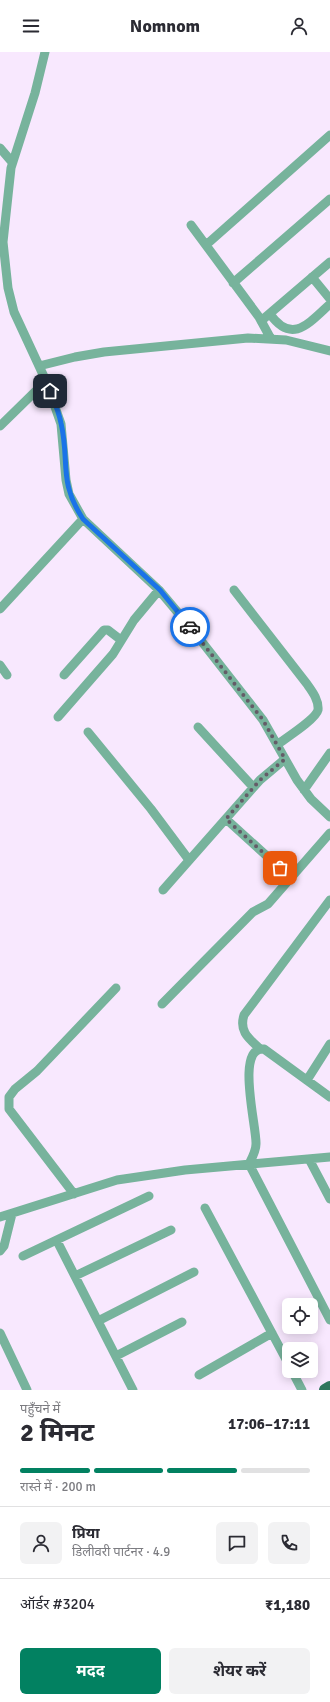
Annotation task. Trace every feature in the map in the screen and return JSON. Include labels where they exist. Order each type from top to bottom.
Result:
[{"type":"main road","points":[[325,1390],[330,1387]]},
{"type":"street","points":[[45,52],[35,93],[12,162],[4,217],[4,265],[14,312],[46,381],[61,424],[66,480],[69,494],[83,519],[160,590],[263,720],[304,790],[330,816]]},
{"type":"street","points":[[206,245],[329,139]]},
{"type":"street","points":[[0,148],[12,162]]},
{"type":"street","points":[[233,283],[330,199]]},
{"type":"street","points":[[191,225],[261,321],[271,339]]},
{"type":"street","points":[[261,321],[330,262]]},
{"type":"street","points":[[312,277],[330,299]]},
{"type":"street","points":[[270,314],[281,327],[288,330],[302,329],[330,304]]},
{"type":"street","points":[[39,366],[75,356],[226,340],[286,340],[330,351]]},
{"type":"street","points":[[0,426],[46,381]]},
{"type":"street","points":[[0,608],[83,519]]},
{"type":"street","points":[[58,717],[113,654],[134,620],[160,590]]},
{"type":"street","points":[[234,590],[307,684],[317,701],[318,708],[314,716],[278,744]]},
{"type":"street","points":[[64,675],[104,630],[108,630],[121,640]]},
{"type":"street","points":[[0,665],[7,675]]},
{"type":"street","points":[[198,726],[254,787]]},
{"type":"street","points":[[88,732],[151,809],[189,860]]},
{"type":"street","points":[[304,790],[330,753]]},
{"type":"street","points":[[163,890],[254,787],[285,759]]},
{"type":"street","points":[[226,819],[291,878]]},
{"type":"street","points":[[162,1004],[253,912],[268,904],[330,833]]},
{"type":"street","points":[[330,900],[244,1015],[242,1026],[244,1033],[259,1048],[264,1049],[276,1056],[330,1097]]},
{"type":"street","points":[[74,1194],[9,1109],[9,1096],[37,1071],[116,988]]},
{"type":"street","points":[[307,1080],[330,1044]]},
{"type":"street","points":[[259,1048],[254,1051],[249,1068],[251,1106],[256,1145],[249,1164],[330,1320]]},
{"type":"street","points":[[0,1217],[117,1180],[185,1170],[330,1157]]},
{"type":"street","points":[[309,1159],[330,1199]]},
{"type":"street","points":[[23,1256],[149,1196]]},
{"type":"street","points":[[205,1208],[282,1352]]},
{"type":"street","points":[[0,1251],[4,1246],[12,1214]]},
{"type":"street","points":[[75,1276],[171,1230]]},
{"type":"street","points":[[57,1241],[134,1390]]},
{"type":"street","points":[[98,1321],[194,1272]]},
{"type":"street","points":[[116,1356],[182,1322]]},
{"type":"street","points":[[0,1333],[27,1390]]},
{"type":"street","points":[[198,1375],[272,1333]]},
{"type":"street","points":[[296,1378],[302,1390]]},
{"type":"way so far","points":[[190,627],[263,720],[285,759],[260,780],[226,819],[280,868]]},
{"type":"route","points":[[50,391],[61,424],[66,480],[73,505],[83,519],[95,531],[136,566],[160,590],[190,627]]}]
